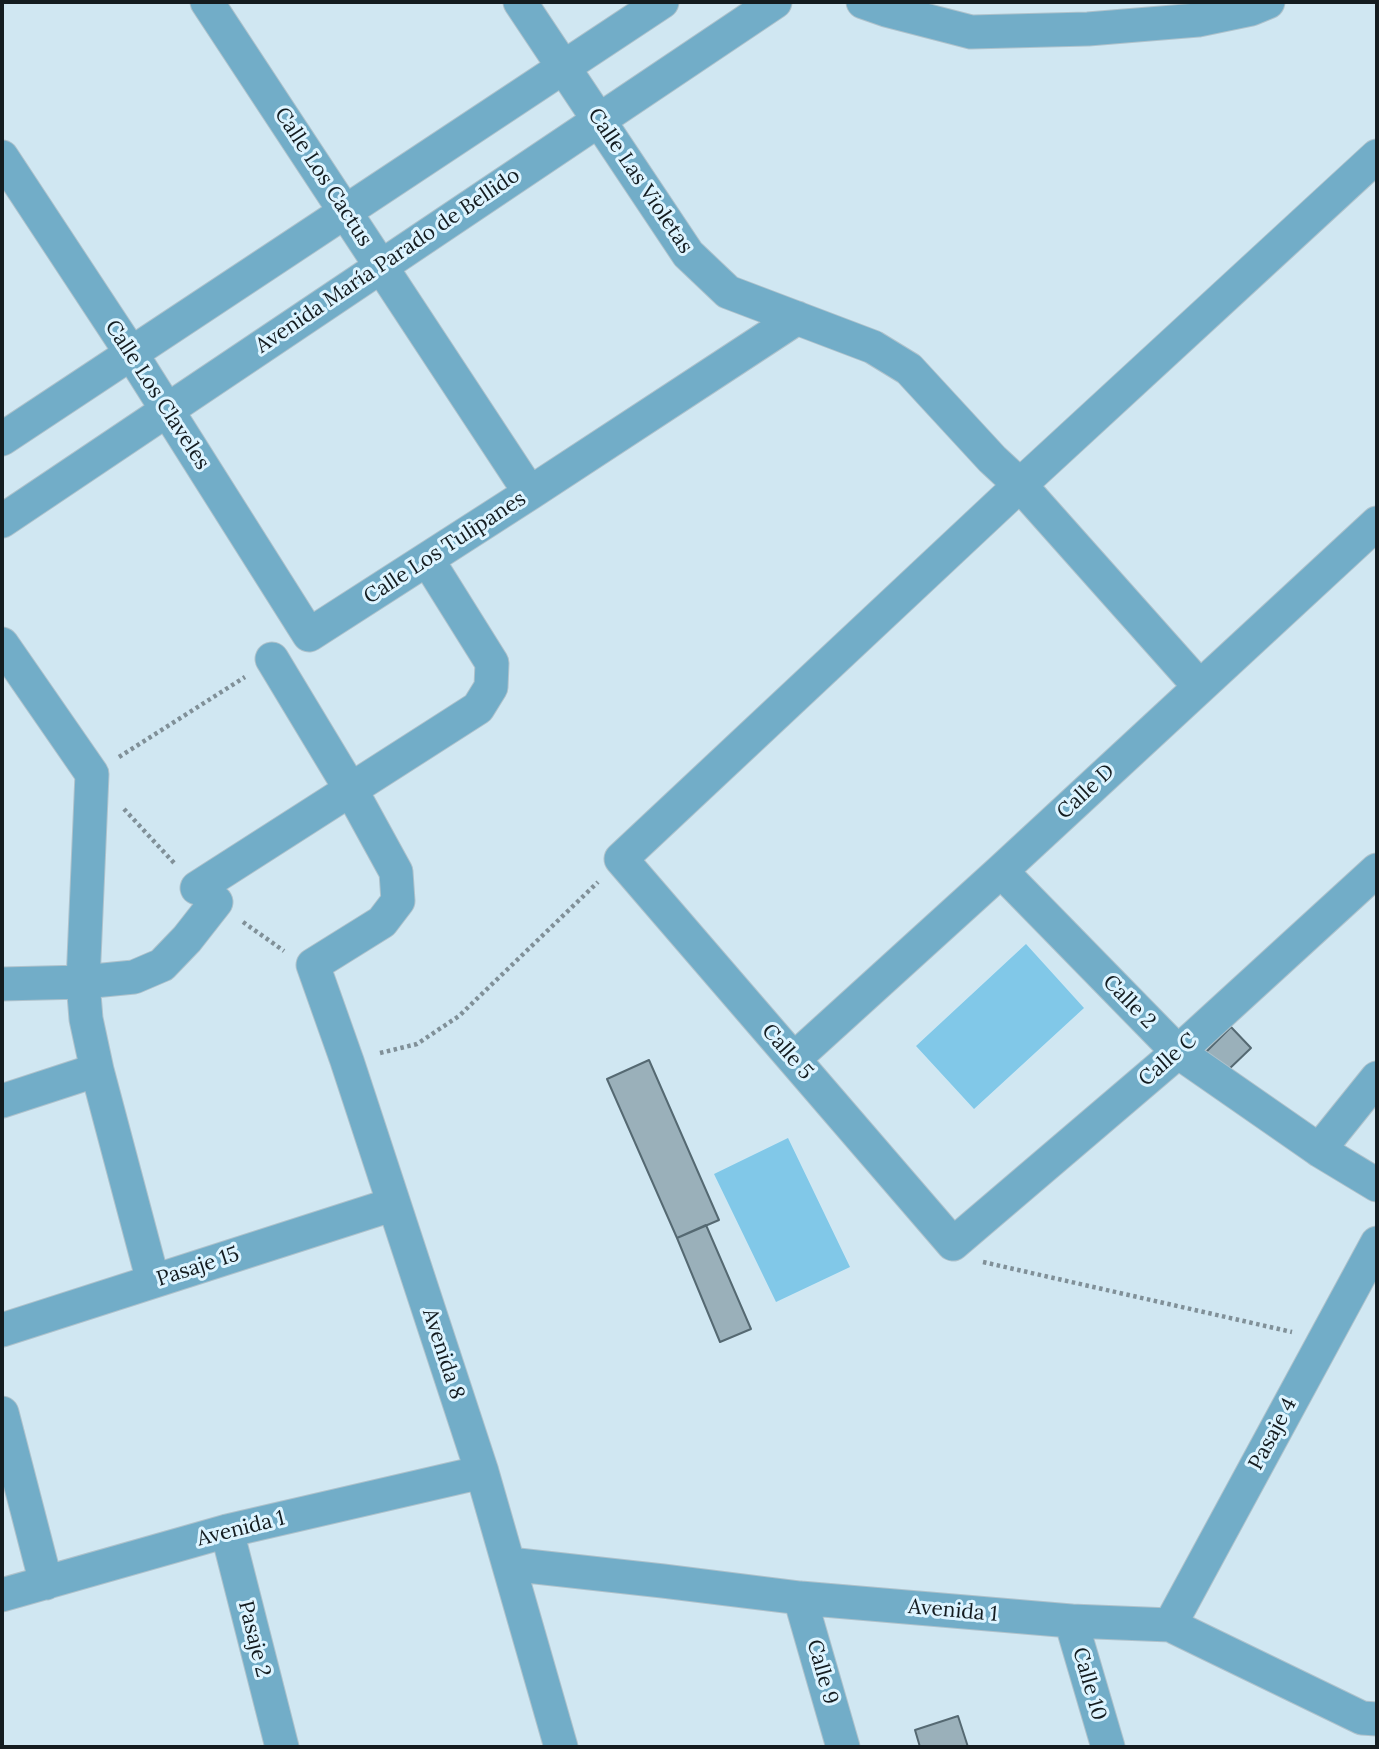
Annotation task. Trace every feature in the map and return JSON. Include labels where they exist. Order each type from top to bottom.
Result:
[{"type":"street","name":"Calle Los Cactus","points":[[207,2],[530,493]]},
{"type":"street","name":"Calle Las Violetas","points":[[520,2],[688,254],[728,292],[873,347],[909,369],[1020,485],[1200,687]]},
{"type":"street","points":[[2,439],[662,2]]},
{"type":"street","name":"Avenida María Parado de Bellido","points":[[2,521],[775,2]]},
{"type":"street","points":[[863,2],[971,32],[1143,25],[1198,20],[1259,6]]},
{"type":"street","points":[[621,859],[1020,485],[1377,156]]},
{"type":"street","name":"Calle Los Claveles","points":[[2,157],[131,353],[309,635]]},
{"type":"street","name":"Calle Los Tulipanes","points":[[309,635],[796,318]]},
{"type":"street","name":"Calle D","points":[[793,1059],[1001,871],[1377,523]]},
{"type":"street","points":[[2,984],[83,982],[134,977],[162,965],[187,939],[207,895],[351,790],[478,708],[491,687],[492,663],[427,559]]},
{"type":"street","points":[[2,644],[92,774],[83,982],[86,1019],[153,1281]]},
{"type":"street","points":[[272,659],[351,790]]},
{"type":"street","name":"Avenida 8","points":[[351,790],[396,872],[398,901],[382,922],[313,965],[482,1472],[561,1747]]},
{"type":"street","name":"Calle 5","points":[[621,859],[953,1244]]},
{"type":"street","name":"Calle C","points":[[953,1244],[1178,1052],[1377,870]]},
{"type":"street","name":"Calle 2","points":[[1001,871],[1178,1052],[1319,1150],[1377,1185]]},
{"type":"street","points":[[2,1101],[97,1070]]},
{"type":"street","points":[[1319,1150],[1377,1079]]},
{"type":"street","name":"Pasaje 15","points":[[2,1330],[394,1204]]},
{"type":"street","name":"Pasaje 4","points":[[1170,1625],[1377,1243]]},
{"type":"street","points":[[2,1413],[46,1583]]},
{"type":"street","name":"Avenida 1","points":[[2,1595],[227,1531],[482,1472]]},
{"type":"street","name":"Pasaje 2","points":[[227,1531],[282,1747]]},
{"type":"street","name":"Avenida 1","points":[[509,1564],[800,1598],[1071,1621],[1170,1625],[1362,1718],[1377,1718]]},
{"type":"street","name":"Calle 9","points":[[800,1598],[843,1747]]},
{"type":"street","name":"Calle 10","points":[[1071,1621],[1108,1747]]},
{"type":"path","points":[[92,774],[272,659]]},
{"type":"path","points":[[347,1061],[417,1044],[459,1016],[621,859]]},
{"type":"path","points":[[953,1244],[970,1259],[1324,1340]]},
{"type":"shaded area","points":[[1026,944],[1084,1008],[974,1109],[916,1046]]},
{"type":"shaded area","points":[[788,1138],[850,1267],[776,1302],[714,1174]]},
{"type":"building","points":[[1231,1027],[1251,1048],[1226,1072],[1206,1052]]},
{"type":"building","points":[[649,1060],[719,1220],[677,1238],[607,1079]]},
{"type":"building","points":[[706,1225],[751,1329],[720,1342],[677,1238]]},
{"type":"building","points":[[958,1716],[968,1747],[920,1747],[915,1730]]}]
